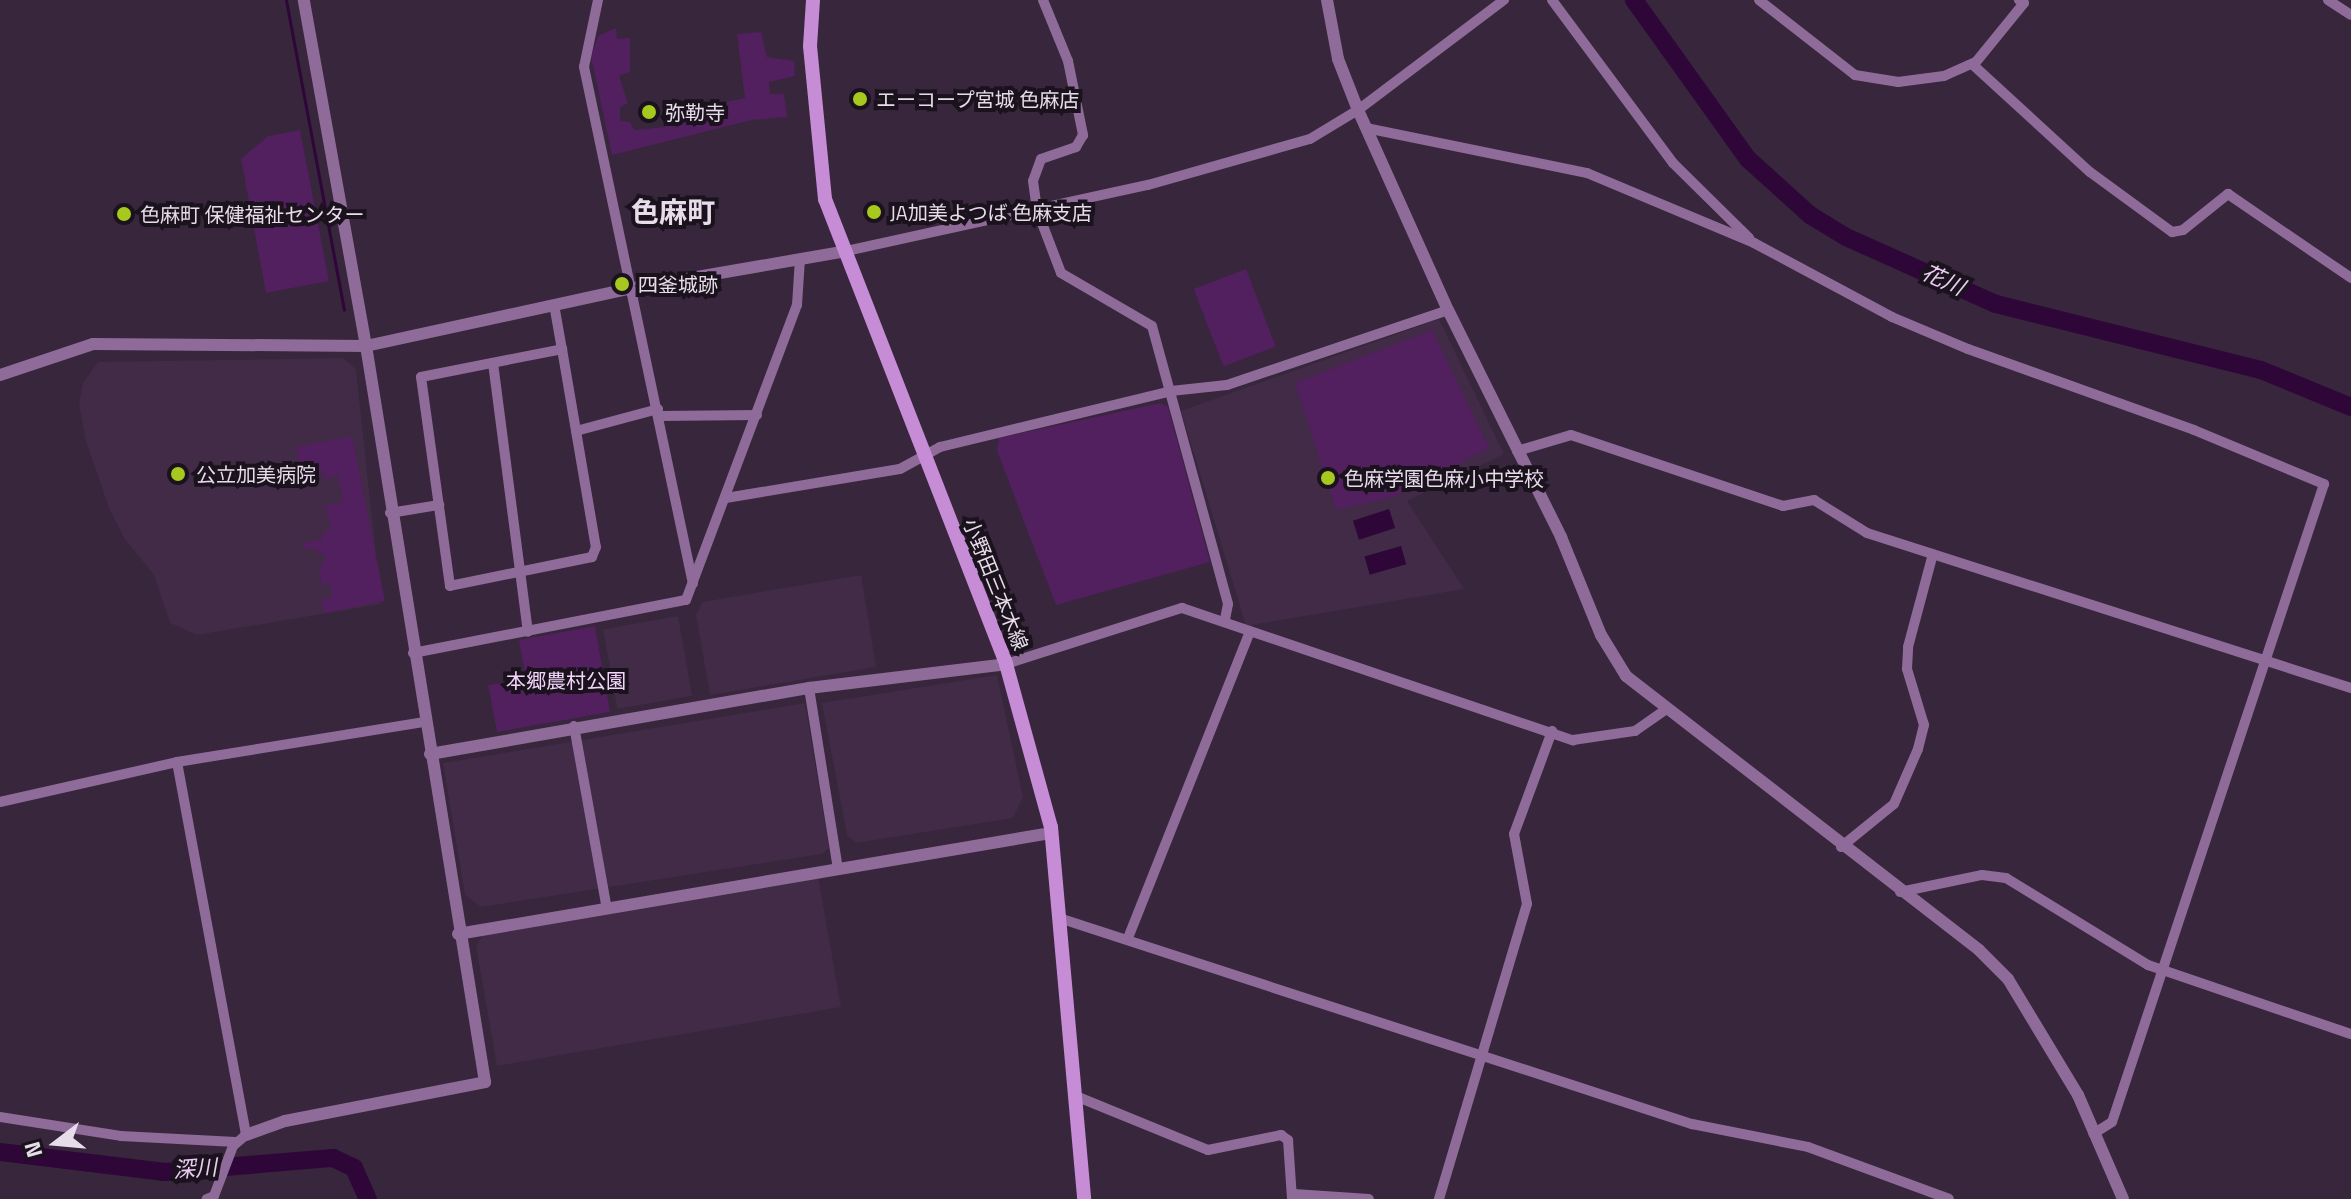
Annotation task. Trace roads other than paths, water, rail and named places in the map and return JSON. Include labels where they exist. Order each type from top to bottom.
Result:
[{"type":"main road","name":"小野田三本木線","points":[[813,0],[816,133],[825,199],[842,252],[1006,664],[1031,741],[1051,833],[1078,1097],[1084,1199]]},
{"type":"street","points":[[0,1117],[121,1136],[238,1141],[285,1121],[485,1082],[458,934],[366,346],[304,0]]},
{"type":"street","points":[[598,0],[584,67],[633,288],[693,586]]},
{"type":"street","points":[[1043,0],[1068,61],[1083,135],[1076,147],[1041,159],[1033,181],[1037,210],[1061,273],[1152,326],[1228,604],[1225,620]]},
{"type":"street","points":[[1327,0],[1338,59],[1358,110],[1448,310],[1561,537],[1601,635],[1626,676],[1841,847],[1979,950],[2008,979],[2078,1095],[2123,1199]]},
{"type":"street","points":[[0,375],[93,344],[366,346],[555,310],[633,288],[842,252],[1037,210],[1310,139],[1358,110],[1504,0]]},
{"type":"street","points":[[1552,0],[1673,163],[1754,243]]},
{"type":"street","points":[[1759,0],[1867,79],[1926,79],[1972,64],[2024,3],[2019,0]]},
{"type":"street","points":[[2328,0],[2351,15]]},
{"type":"street","points":[[1972,64],[2090,172],[2172,232],[2183,230],[2228,194],[2351,278]]},
{"type":"street","points":[[1366,128],[1587,173],[1754,243],[1881,311],[1968,349],[2194,430],[2324,484],[2112,1122],[2093,1134]]},
{"type":"street","points":[[413,653],[686,600],[797,305],[800,259]]},
{"type":"street","points":[[555,310],[562,349],[596,547],[592,557],[450,586],[421,377],[562,349]]},
{"type":"street","points":[[726,498],[848,481],[900,469],[940,447],[1171,391],[1227,385],[1448,310]]},
{"type":"street","points":[[493,363],[528,632]]},
{"type":"street","points":[[576,431],[658,413],[757,415]]},
{"type":"street","points":[[1517,451],[1571,435],[1783,506],[1814,500],[1867,533],[2351,688]]},
{"type":"street","points":[[390,513],[439,505]]},
{"type":"street","points":[[1841,847],[1894,804],[1918,749],[1924,725],[1907,669],[1908,647],[1933,554]]},
{"type":"street","points":[[430,754],[574,726],[809,688],[1006,664],[1182,608],[1580,740],[1625,734],[1668,708]]},
{"type":"street","points":[[1128,938],[1250,631]]},
{"type":"street","points":[[809,688],[838,869]]},
{"type":"street","points":[[0,802],[177,762],[425,722]]},
{"type":"street","points":[[574,726],[607,909]]},
{"type":"street","points":[[1439,1199],[1480,1053],[1527,904],[1514,834],[1552,731]]},
{"type":"street","points":[[177,762],[238,1141],[214,1198]]},
{"type":"street","points":[[458,934],[1051,833]]},
{"type":"street","points":[[1900,892],[1982,875],[2006,878],[2162,971],[2351,1034]]},
{"type":"street","points":[[1059,918],[1726,1133],[1808,1147],[1949,1199]]},
{"type":"street","points":[[1078,1097],[1208,1150],[1281,1135],[1288,1140],[1293,1196],[1369,1199]]},
{"type":"waterway","points":[[286,0],[344,310]]},
{"type":"waterway","name":"花川","points":[[1634,0],[1748,159],[1810,215],[1846,237],[1996,304],[2261,370],[2351,407]]},
{"type":"waterway","name":"深川","points":[[0,1152],[165,1172],[333,1158],[354,1168],[368,1199]]},
{"type":"place","name":"エーコープ宮城 色麻店","points":[[860,99]]},
{"type":"place","name":"弥勒寺","points":[[649,112]]},
{"type":"place","name":"JA加美よつば 色麻支店","points":[[874,212]]},
{"type":"place","name":"色麻町 保健福祉センター","points":[[124,214]]},
{"type":"place","name":"四釜城跡","points":[[622,284]]},
{"type":"place","name":"公立加美病院","points":[[178,474]]},
{"type":"place","name":"色麻学園色麻小中学校","points":[[1328,478]]},
{"type":"district","name":"色麻町","points":[[673,212]]},
{"type":"park label","name":"本郷農村公園","points":[[566,680]]}]
